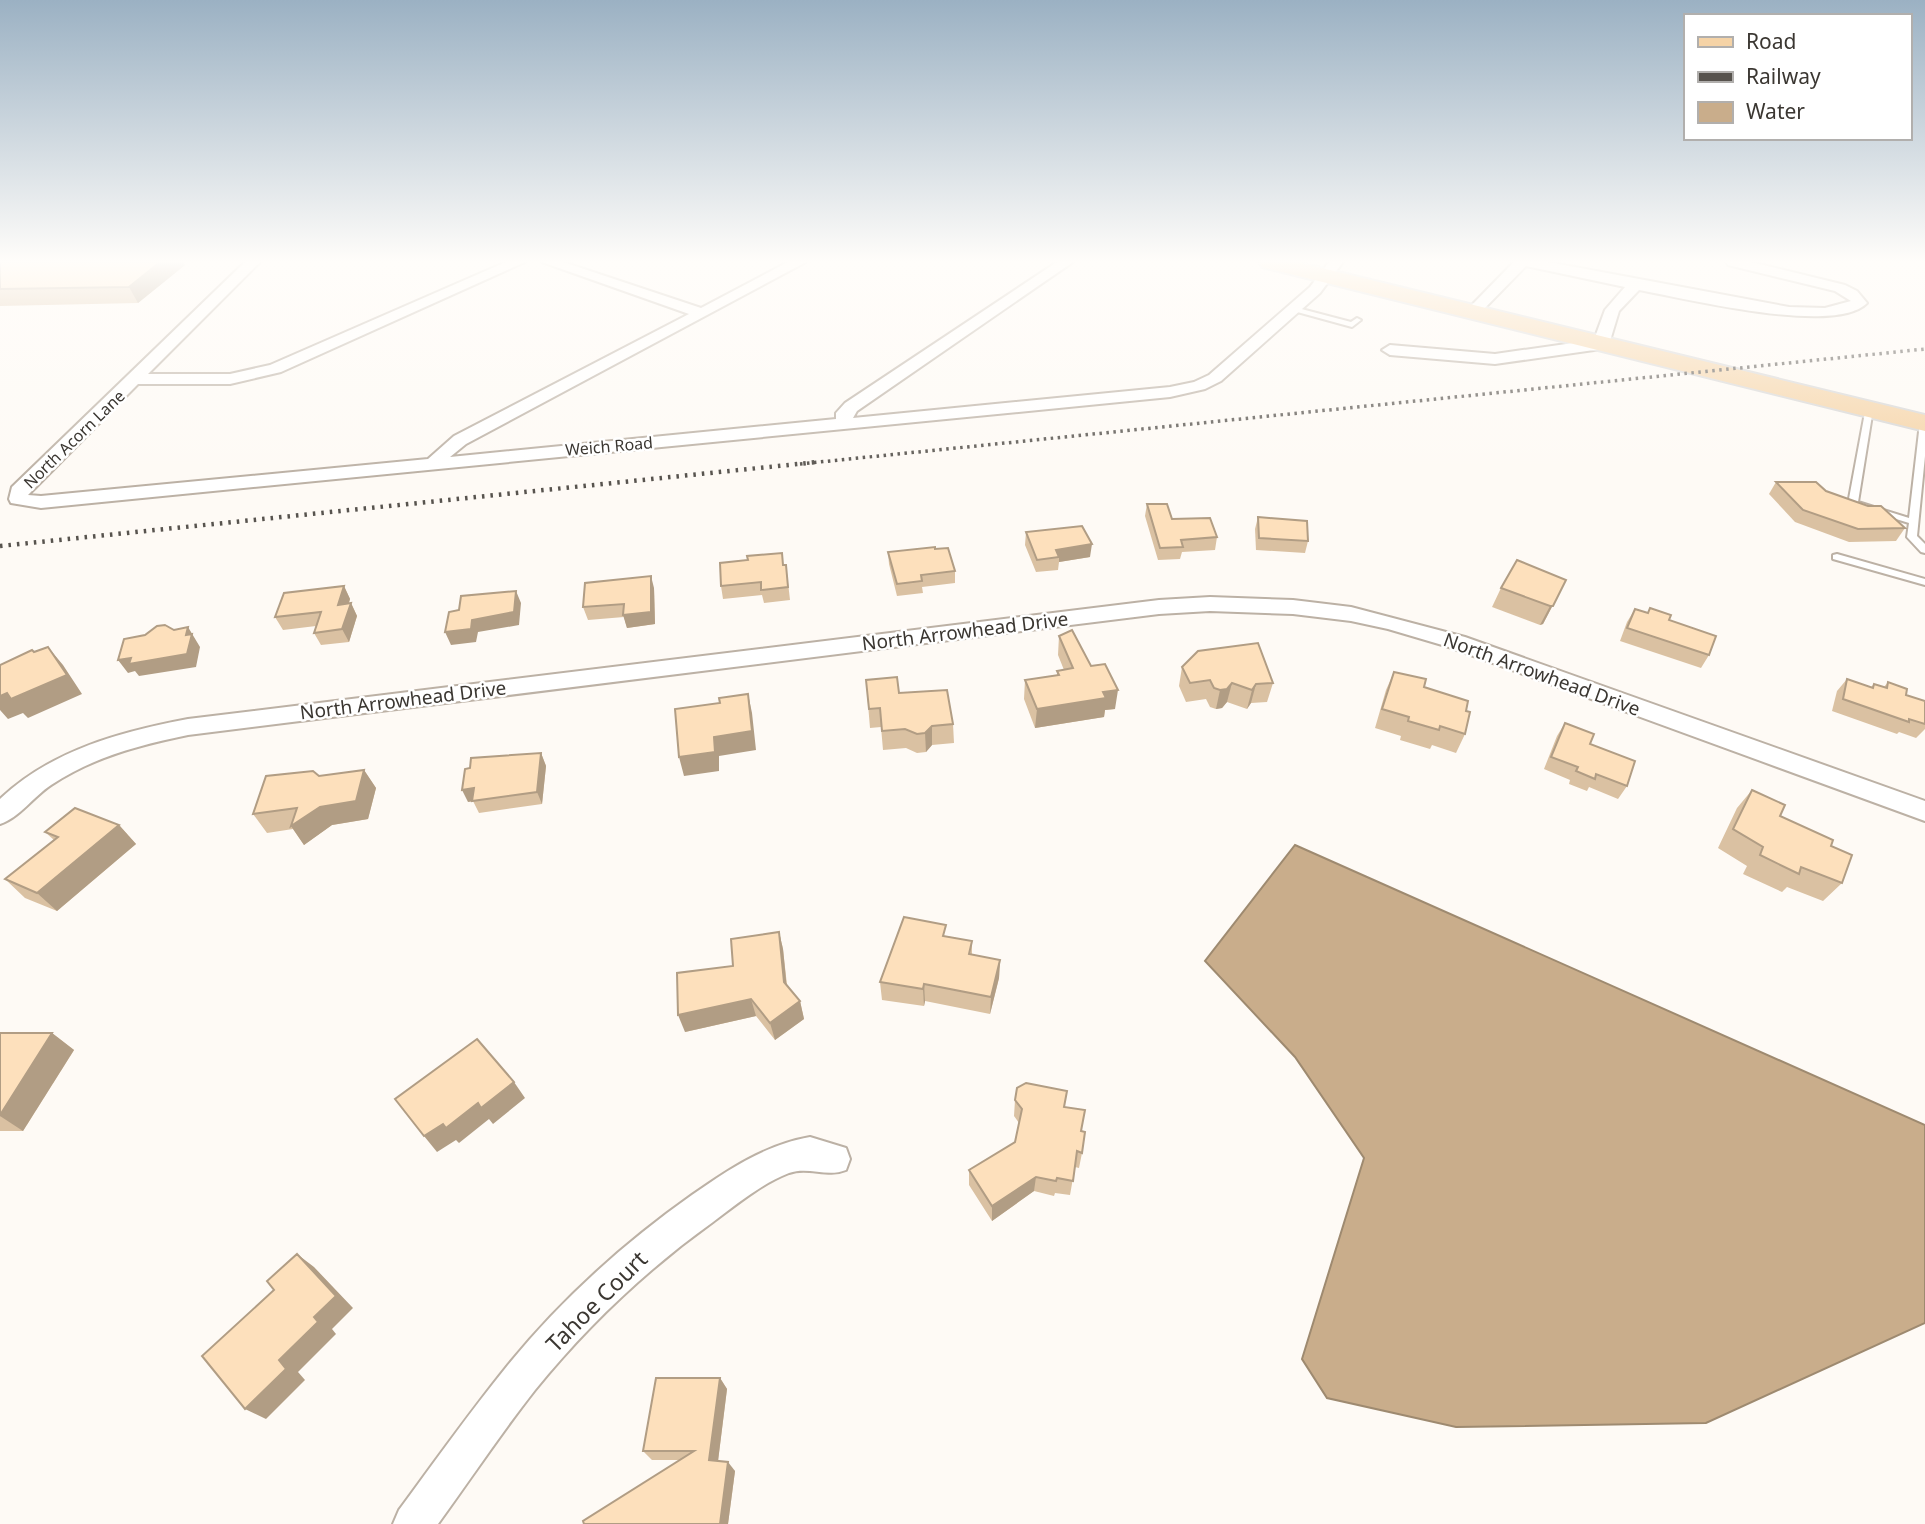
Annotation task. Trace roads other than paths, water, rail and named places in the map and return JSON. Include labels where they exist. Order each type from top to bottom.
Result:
[{"type":"main road","points":[[1557,333],[1925,423]]},
{"type":"street","name":"North Acorn Lane","points":[[18,499],[19,491],[182,333]]},
{"type":"street","points":[[136,379],[230,379],[275,369],[356,333]]},
{"type":"street","points":[[433,464],[460,440],[661,333]]},
{"type":"street","points":[[844,425],[845,413],[851,407],[961,333]]},
{"type":"street","name":"Weich Road","points":[[18,499],[41,502],[1170,392],[1199,386],[1215,378],[1265,333]]},
{"type":"street","points":[[1390,350],[1495,359],[1601,344],[1605,333]]},
{"type":"street","name":"North Arrowhead Drive","points":[[0,814],[63,764],[107,745],[187,727],[1132,611],[1210,604],[1293,607],[1351,614],[1457,642],[1925,811]]},
{"type":"street","name":"Tahoe Court","points":[[413,1524],[522,1377],[580,1312],[651,1245],[746,1177],[787,1157],[810,1153],[834,1159]]},
{"type":"lane","points":[[1869,410],[1853,504],[1914,522]]},
{"type":"lane","points":[[1925,423],[1912,537],[1925,550]]},
{"type":"lane","points":[[1837,556],[1925,582]]},
{"type":"water","points":[[1295,845],[1925,1125],[1925,1323],[1706,1423],[1456,1427],[1327,1398],[1302,1359],[1364,1158],[1295,1057],[1205,961]]},
{"type":"railway","points":[[800,464],[1925,349]]},
{"type":"railway","points":[[0,546],[817,462]]}]
